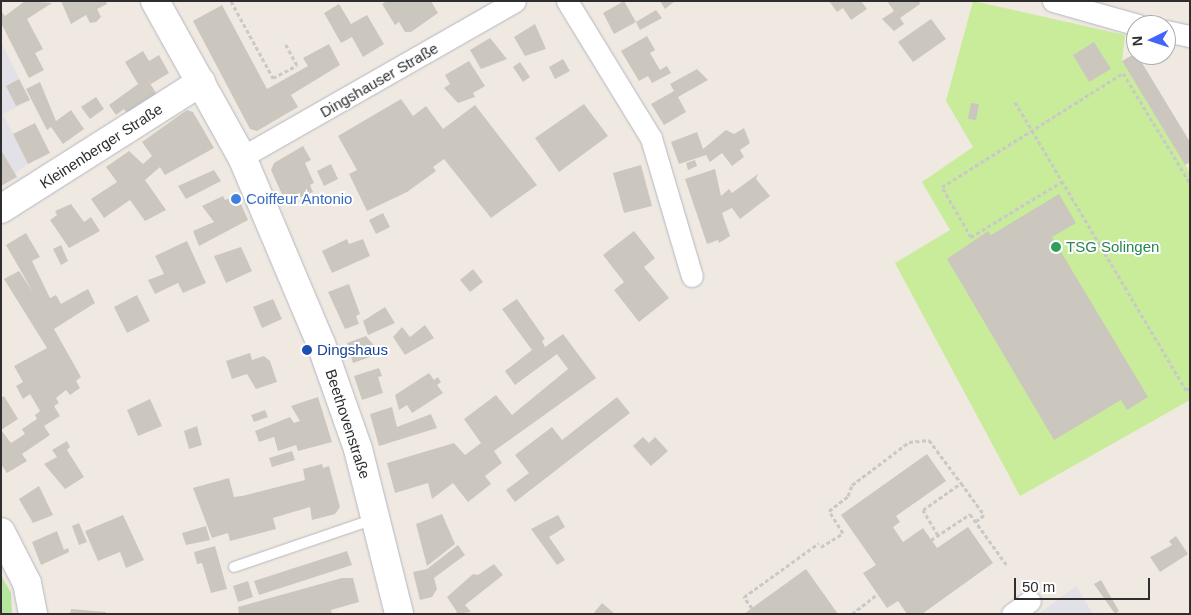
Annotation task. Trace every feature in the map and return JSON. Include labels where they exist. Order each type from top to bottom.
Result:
[{"type":"main road","name":"Beethovenstraße","points":[[155,1],[242,157],[346,410],[399,614]]},
{"type":"main road","name":"Kleinenberger Straße","points":[[1,209],[201,82]]},
{"type":"main road","points":[[1,532],[27,583],[33,614]]},
{"type":"street","name":"Dingshauser Straße","points":[[242,157],[515,1]]},
{"type":"street","points":[[567,1],[651,138],[692,276]]},
{"type":"street","points":[[1061,2],[1126,21]]},
{"type":"street","points":[[1176,33],[1190,36]]},
{"type":"street","points":[[1012,614],[1030,601]]},
{"type":"lane","points":[[234,567],[375,519]]},
{"type":"path","points":[[231,1],[272,78],[297,65],[284,42]]},
{"type":"path","points":[[1063,181],[971,237],[942,188],[1123,73],[1190,183]]},
{"type":"path","points":[[1015,102],[1186,390],[1190,388]]},
{"type":"path","points":[[822,547],[843,532],[829,511],[848,496],[852,485],[909,442],[929,440],[984,515],[975,522]]},
{"type":"path","points":[[938,535],[923,510],[961,483]]},
{"type":"path","points":[[931,540],[970,514],[1006,564]]},
{"type":"path","points":[[752,608],[744,597],[819,543]]},
{"type":"path","points":[[852,614],[878,594]]},
{"type":"shaded area","points":[[1,42],[30,100],[3,114],[28,164],[15,173],[17,177],[1,186]]},
{"type":"shaded area","points":[[1076,586],[1093,614],[1038,614]]},
{"type":"green space","name":"TSG Solingen","points":[[973,1],[1125,35],[1122,61],[1190,173],[1190,400],[1020,496],[895,263],[950,230],[922,182],[973,147],[946,101]]},
{"type":"green space","points":[[1,575],[11,593],[12,614],[1,614]]},
{"type":"building","points":[[25,1],[52,3],[27,19],[43,49],[35,53],[44,70],[29,78],[1,23],[1,11],[5,16]]},
{"type":"building","points":[[61,1],[106,1],[107,4],[97,9],[101,17],[96,22],[90,23],[86,15],[71,24]]},
{"type":"building","points":[[387,1],[431,1],[438,13],[411,32],[405,32],[399,22],[395,25],[382,4]]},
{"type":"building","points":[[624,1],[636,22],[614,34],[603,13]]},
{"type":"building","points":[[660,1],[675,1],[665,9]]},
{"type":"building","points":[[829,1],[861,1],[867,9],[851,20],[843,8],[837,12]]},
{"type":"building","points":[[887,1],[919,1],[920,4],[900,18],[904,24],[894,31],[882,19],[894,11]]},
{"type":"building","points":[[339,4],[351,24],[367,15],[384,44],[363,57],[352,37],[341,43],[324,13]]},
{"type":"building","points":[[222,5],[267,89],[308,66],[303,58],[329,44],[340,65],[291,95],[298,107],[257,131],[250,129],[193,21]]},
{"type":"building","points":[[656,10],[662,18],[640,30],[636,22]]},
{"type":"building","points":[[931,19],[946,39],[913,62],[898,42]]},
{"type":"building","points":[[535,24],[546,49],[525,56],[514,37]]},
{"type":"building","points":[[647,36],[655,50],[650,53],[660,70],[667,66],[671,73],[652,83],[648,76],[639,81],[621,51]]},
{"type":"building","points":[[490,38],[507,59],[481,69],[470,50]]},
{"type":"building","points":[[1094,42],[1111,69],[1089,82],[1073,55]]},
{"type":"building","points":[[143,51],[149,61],[159,55],[169,73],[151,84],[147,78],[157,95],[128,115],[124,109],[116,115],[109,105],[138,84],[125,62]]},
{"type":"building","points":[[563,59],[570,71],[555,79],[549,67]]},
{"type":"building","points":[[1126,59],[1126,65],[1143,65],[1190,142],[1190,162],[1185,165],[1122,61]]},
{"type":"building","points":[[469,61],[485,86],[473,93],[475,97],[458,103],[444,88],[450,84],[445,75]]},
{"type":"building","points":[[520,62],[530,77],[523,82],[513,67]]},
{"type":"building","points":[[697,69],[708,80],[678,97],[686,112],[664,125],[651,104],[674,91],[670,84]]},
{"type":"building","points":[[19,79],[30,100],[16,106],[6,86]]},
{"type":"building","points":[[40,82],[56,121],[71,110],[84,129],[63,144],[51,127],[47,130],[26,89]]},
{"type":"building","points":[[96,97],[104,109],[90,119],[81,107]]},
{"type":"building","points":[[401,99],[413,116],[426,106],[443,129],[475,105],[537,185],[491,218],[444,159],[433,167],[436,171],[407,192],[367,211],[349,174],[357,170],[338,136]]},
{"type":"building","points":[[971,103],[979,104],[976,120],[968,119]]},
{"type":"building","points":[[584,104],[608,136],[559,172],[535,138]]},
{"type":"building","points":[[187,110],[193,112],[214,148],[165,175],[160,167],[145,180],[166,210],[145,221],[130,200],[104,218],[91,199],[117,182],[106,167],[129,151],[143,164],[152,156],[142,142]]},
{"type":"building","points":[[35,123],[50,153],[28,164],[13,134]]},
{"type":"building","points":[[744,128],[750,143],[740,150],[744,157],[732,166],[722,153],[710,162],[706,155],[679,164],[671,142],[697,132],[703,149],[726,130],[734,134]]},
{"type":"building","points":[[303,146],[311,160],[305,163],[314,183],[310,185],[313,192],[286,203],[271,170],[274,163]]},
{"type":"building","points":[[1,150],[17,177],[1,186]]},
{"type":"building","points":[[695,160],[697,166],[688,170],[686,163]]},
{"type":"building","points":[[331,164],[338,179],[324,186],[317,171]]},
{"type":"building","points":[[641,165],[652,206],[624,213],[613,173]]},
{"type":"building","points":[[715,169],[721,196],[729,189],[732,193],[758,174],[756,179],[770,196],[740,219],[732,208],[722,213],[730,236],[719,243],[718,240],[707,244],[685,179]]},
{"type":"building","points":[[214,170],[221,181],[186,199],[178,186]]},
{"type":"building","points":[[1059,194],[1076,223],[1052,237],[1148,397],[1127,410],[1121,400],[1054,440],[947,259],[988,231],[991,235]]},
{"type":"building","points":[[237,195],[248,220],[199,246],[193,231],[214,222],[202,206],[223,196],[225,200]]},
{"type":"building","points":[[71,204],[84,222],[91,217],[100,231],[69,248],[50,220],[57,215],[55,211]]},
{"type":"building","points":[[383,213],[390,227],[376,234],[369,220]]},
{"type":"building","points":[[634,231],[655,258],[644,267],[669,298],[639,322],[614,290],[624,282],[603,255]]},
{"type":"building","points":[[26,233],[40,257],[32,261],[50,298],[56,295],[61,304],[88,289],[95,303],[54,329],[81,377],[76,381],[80,388],[70,395],[66,390],[56,398],[59,403],[54,406],[60,416],[44,426],[50,435],[22,454],[27,461],[7,473],[1,464],[1,430],[11,443],[25,434],[22,429],[37,419],[35,415],[40,411],[30,394],[23,399],[16,386],[23,382],[14,366],[47,348],[4,279],[19,271],[33,292],[6,245]]},
{"type":"building","points":[[347,239],[349,244],[363,239],[370,256],[332,273],[322,251]]},
{"type":"building","points":[[187,241],[206,283],[183,293],[178,283],[155,294],[148,280],[164,274],[155,256]]},
{"type":"building","points":[[61,245],[68,261],[61,265],[53,249]]},
{"type":"building","points":[[241,247],[252,271],[226,283],[214,256]]},
{"type":"building","points":[[473,269],[483,282],[470,292],[460,280]]},
{"type":"building","points":[[349,284],[360,314],[356,316],[359,324],[345,329],[328,292]]},
{"type":"building","points":[[137,295],[150,321],[127,333],[114,307]]},
{"type":"building","points":[[273,299],[282,319],[262,328],[253,307]]},
{"type":"building","points":[[517,299],[545,339],[542,341],[545,347],[563,334],[596,378],[494,451],[502,463],[485,476],[491,484],[468,502],[453,483],[432,499],[428,483],[395,493],[387,463],[454,443],[465,455],[481,443],[464,419],[496,395],[512,415],[568,369],[557,354],[515,385],[505,371],[532,350],[502,309]]},
{"type":"building","points":[[385,307],[395,323],[368,335],[363,321]]},
{"type":"building","points":[[425,325],[434,338],[405,355],[393,337],[402,327],[410,337]]},
{"type":"building","points":[[366,336],[376,348],[371,350],[373,356],[353,363],[347,343]]},
{"type":"building","points":[[250,353],[252,360],[264,356],[270,361],[277,382],[256,389],[247,374],[232,379],[226,361]]},
{"type":"building","points":[[379,368],[382,376],[378,377],[383,393],[362,400],[354,376]]},
{"type":"building","points":[[429,373],[434,380],[438,377],[441,382],[437,385],[443,393],[412,413],[407,405],[399,410],[395,395]]},
{"type":"building","points":[[4,396],[18,419],[1,430],[1,398]]},
{"type":"building","points":[[318,397],[332,442],[298,451],[296,445],[278,451],[274,437],[259,442],[255,431],[290,417],[294,423],[300,421],[291,406]]},
{"type":"building","points":[[617,397],[630,413],[515,502],[506,490],[529,473],[515,455],[552,427],[562,440]]},
{"type":"building","points":[[150,399],[162,426],[138,436],[127,410]]},
{"type":"building","points":[[392,407],[397,427],[431,414],[437,428],[379,446],[370,414]]},
{"type":"building","points":[[265,410],[268,417],[254,422],[251,415]]},
{"type":"building","points":[[197,426],[202,445],[189,449],[184,431]]},
{"type":"building","points":[[643,437],[649,443],[655,437],[668,451],[651,466],[633,446]]},
{"type":"building","points":[[67,441],[70,447],[67,450],[84,477],[65,489],[44,464],[57,457],[52,450]]},
{"type":"building","points":[[292,451],[295,460],[272,467],[269,458]]},
{"type":"building","points":[[927,454],[946,481],[896,516],[900,522],[893,527],[903,542],[923,528],[937,548],[968,527],[993,563],[922,614],[907,614],[898,601],[887,608],[863,573],[876,565],[841,515]]},
{"type":"building","points":[[322,464],[323,468],[329,466],[340,507],[335,514],[312,520],[310,507],[273,518],[276,529],[230,541],[228,533],[212,538],[193,488],[229,478],[234,497],[242,496],[305,480],[303,469]]},
{"type":"building","points":[[39,486],[53,515],[33,523],[19,499]]},
{"type":"building","points":[[442,514],[455,544],[427,566],[416,524]]},
{"type":"building","points":[[123,515],[144,560],[126,568],[120,552],[98,561],[85,531]]},
{"type":"building","points":[[558,515],[565,527],[549,537],[565,560],[557,565],[531,529]]},
{"type":"building","points":[[79,523],[87,542],[79,545],[72,526]]},
{"type":"building","points":[[206,526],[210,540],[186,545],[182,533]]},
{"type":"building","points":[[57,531],[64,550],[68,548],[69,552],[41,565],[32,542]]},
{"type":"building","points":[[1176,536],[1188,554],[1160,572],[1150,557],[1172,545],[1169,541]]},
{"type":"building","points":[[458,545],[465,555],[434,578],[437,589],[432,597],[420,600],[413,572],[427,569]]},
{"type":"building","points":[[215,546],[227,589],[211,593],[202,563],[197,564],[194,552]]},
{"type":"building","points":[[347,551],[352,565],[259,595],[254,581]]},
{"type":"building","points":[[494,564],[503,575],[465,605],[471,612],[454,614],[457,612],[447,597],[473,574],[478,575]]},
{"type":"building","points":[[806,569],[838,614],[744,614],[752,608]]},
{"type":"building","points":[[342,578],[353,578],[359,602],[331,610],[332,614],[239,614],[238,607]]},
{"type":"building","points":[[1101,580],[1119,611],[1115,614],[1094,584]]},
{"type":"building","points":[[248,581],[253,597],[238,602],[233,586]]},
{"type":"building","points":[[602,603],[615,614],[593,614]]},
{"type":"building","points":[[71,609],[106,612],[106,614],[70,614]]},
{"type":"place","name":"Coiffeur Antonio","points":[[236,199]]},
{"type":"place","name":"TSG Solingen","points":[[1056,247]]},
{"type":"place","name":"Dingshaus","points":[[307,350]]}]
